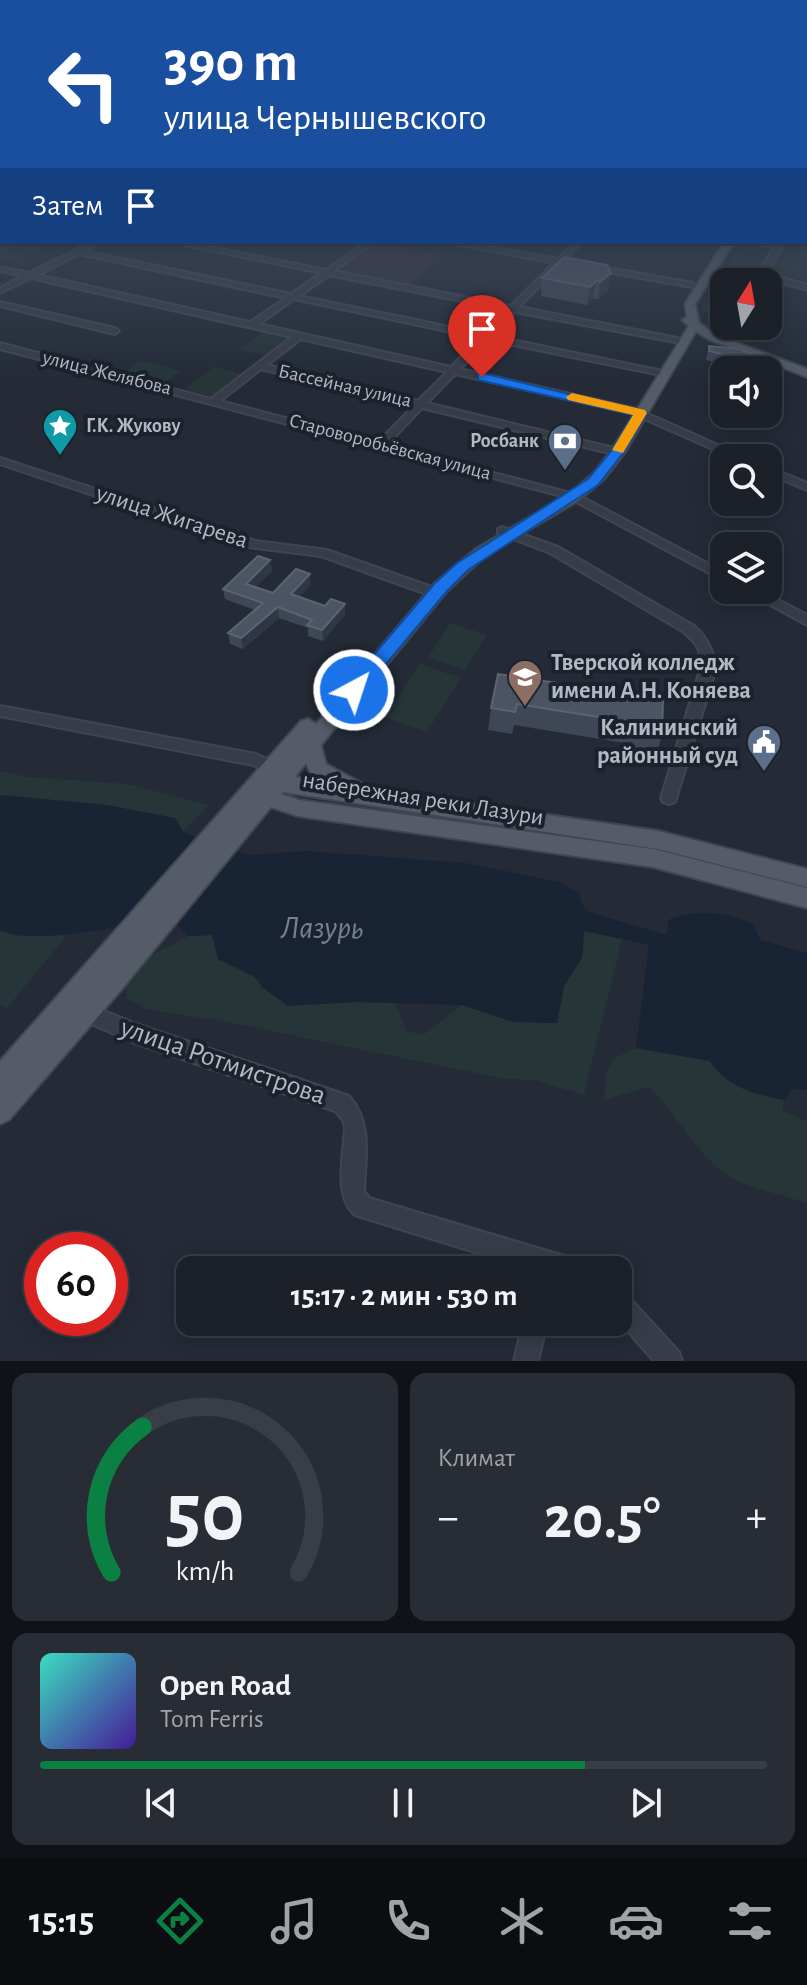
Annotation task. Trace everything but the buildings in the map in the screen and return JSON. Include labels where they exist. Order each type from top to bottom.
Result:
[{"type":"main road","points":[[710,256],[679,304],[700,330],[807,373]]},
{"type":"main road","points":[[700,330],[690,304],[716,256]]},
{"type":"main road","points":[[700,330],[807,364]]},
{"type":"main road","points":[[0,1111],[77,1008],[459,559],[570,496],[599,476],[658,373],[700,330]]},
{"type":"main road","points":[[637,412],[700,330]]},
{"type":"main road","points":[[268,784],[310,742],[432,591]]},
{"type":"main road","points":[[310,742],[314,763],[323,774],[365,803]]},
{"type":"main road","name":"набережная реки Лазури","points":[[268,784],[298,808],[365,803],[658,840],[807,878]]},
{"type":"main road","name":"набережная реки Лазури","points":[[365,803],[653,858],[807,898]]},
{"type":"main road","points":[[0,1081],[77,1008]]},
{"type":"street","points":[[0,291],[72,256]]},
{"type":"street","points":[[96,256],[658,373]]},
{"type":"street","points":[[243,256],[604,327],[700,330]]},
{"type":"street","points":[[252,325],[351,256]]},
{"type":"street","points":[[528,256],[574,264]]},
{"type":"street","points":[[382,444],[564,256]]},
{"type":"street","points":[[588,267],[690,285]]},
{"type":"street","points":[[0,269],[637,412],[710,444]]},
{"type":"street","points":[[782,283],[807,288]]},
{"type":"street","points":[[0,304],[115,331]]},
{"type":"street","points":[[214,401],[299,336]]},
{"type":"street","name":"улица Желябова","points":[[0,346],[214,401]]},
{"type":"street","name":"Бассейная улица","points":[[260,366],[614,451]]},
{"type":"street","name":"Староворобьёвская улица","points":[[214,401],[570,496],[710,570]]},
{"type":"street","name":"улица Жигарева","points":[[0,461],[253,544],[323,553],[432,591]]},
{"type":"street","points":[[782,476],[807,487]]},
{"type":"street","points":[[506,532],[566,557],[689,629],[704,645],[709,658],[706,678],[669,798]]},
{"type":"street","points":[[775,604],[807,621]]},
{"type":"street","points":[[0,711],[256,760],[268,784]]},
{"type":"street","name":"улица Ротмистрова","points":[[77,1008],[135,1033],[342,1103],[355,1124],[353,1191],[361,1206],[516,1256]]},
{"type":"street","points":[[632,1318],[670,1361]]},
{"type":"street","points":[[526,1361],[532,1336]]},
{"type":"shaded area","points":[[2,256],[28,256],[18,260],[2,261]]},
{"type":"shaded area","points":[[361,256],[444,256],[408,286],[338,272]]},
{"type":"shaded area","points":[[733,256],[767,259],[762,268],[726,268]]},
{"type":"shaded area","points":[[778,256],[807,256],[807,284],[782,276],[782,268],[770,268]]},
{"type":"shaded area","points":[[710,293],[710,314],[701,308]]},
{"type":"shaded area","points":[[264,332],[293,338],[269,357],[239,349]]},
{"type":"shaded area","points":[[139,360],[181,371],[164,383],[125,374]]},
{"type":"shaded area","points":[[214,367],[246,375],[217,398],[185,389]]},
{"type":"shaded area","points":[[450,623],[487,635],[465,670],[428,658]]},
{"type":"shaded area","points":[[420,664],[461,678],[427,732],[385,717]]},
{"type":"shaded area","points":[[0,771],[28,777],[127,784],[209,805],[183,832],[175,818],[106,805],[0,795]]},
{"type":"shaded area","points":[[367,803],[652,845],[807,885],[807,891],[651,851],[364,808]]},
{"type":"shaded area","points":[[0,930],[14,936],[68,934],[7,1008],[0,1005]]},
{"type":"shaded area","points":[[584,931],[622,938],[584,1095],[535,1080],[506,1079],[222,1021],[146,1009],[127,998],[126,987],[143,960],[188,936],[212,935],[218,959],[255,977],[263,988],[357,1002],[396,1003],[406,1031],[423,1035],[462,1005],[513,1022],[557,1023],[564,986],[582,957]]},
{"type":"shaded area","points":[[636,1048],[710,1061],[733,1084],[784,1100],[782,1111],[807,1121],[807,1203],[747,1185],[718,1168],[649,1087],[604,1100],[606,1076],[613,1059]]},
{"type":"water","name":"Лазурь","points":[[0,795],[106,805],[175,818],[183,832],[248,855],[308,851],[465,863],[559,882],[579,893],[585,911],[667,935],[668,920],[690,914],[721,914],[753,924],[760,940],[807,953],[807,1090],[793,1089],[784,1100],[762,1095],[733,1084],[710,1061],[636,1048],[649,945],[584,931],[582,958],[564,986],[557,1023],[513,1022],[462,1005],[357,1002],[288,1006],[263,988],[255,977],[218,959],[212,935],[188,936],[170,918],[59,935],[16,935],[0,930]]},
{"type":"slow traffic","points":[[572,397],[641,413],[619,450]]},
{"type":"place","name":"Г.К. Жукову","points":[[60,457]]},
{"type":"place","name":"Росбанк","points":[[565,472]]},
{"type":"place","name":"Тверской колледж имени А.Н. Коняева","points":[[525,708]]},
{"type":"place","name":"Калининский районный суд","points":[[764,773]]},
{"type":"route","points":[[354,690],[441,587],[462,567],[593,482],[618,452],[641,413],[482,377]]}]
